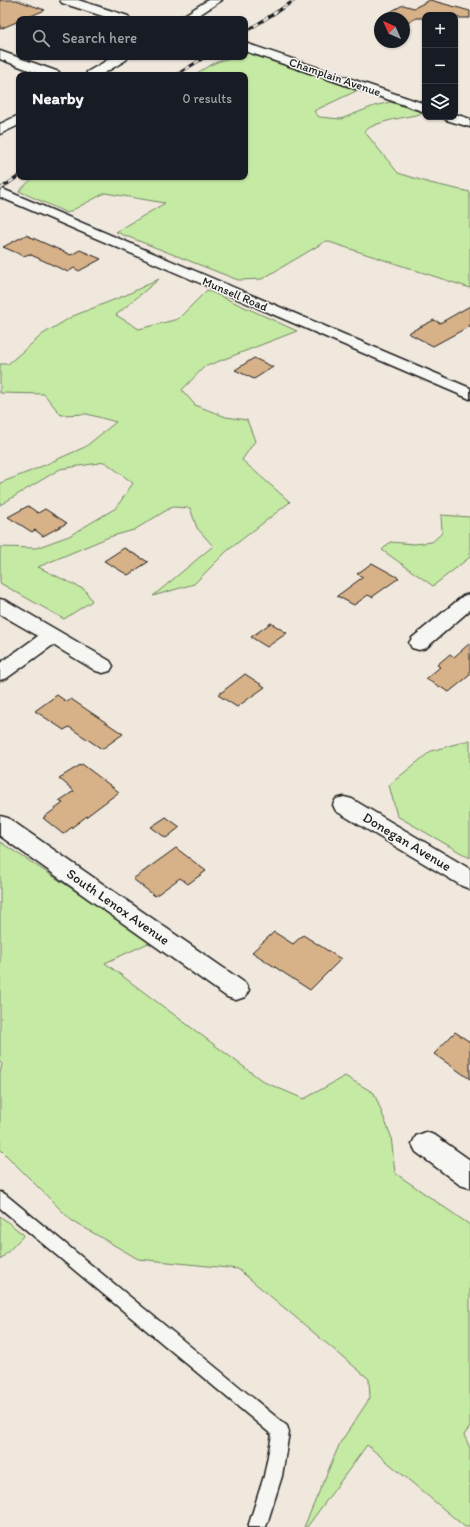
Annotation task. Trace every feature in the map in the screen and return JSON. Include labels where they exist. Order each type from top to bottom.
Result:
[{"type":"street","points":[[66,0],[115,16]]},
{"type":"street","points":[[189,16],[216,0]]},
{"type":"street","name":"Champlain Avenue","points":[[248,48],[422,107]]},
{"type":"street","points":[[0,55],[46,72]]},
{"type":"street","points":[[97,72],[117,60]]},
{"type":"street","points":[[458,119],[470,123]]},
{"type":"street","points":[[0,130],[16,121]]},
{"type":"street","name":"Munsell Road","points":[[0,192],[470,394]]},
{"type":"street","points":[[419,643],[470,600]]},
{"type":"street","points":[[0,605],[103,666]]},
{"type":"street","points":[[0,673],[52,636]]},
{"type":"street","name":"Donegan Avenue","points":[[344,805],[470,880]]},
{"type":"street","name":"South Lenox Avenue","points":[[0,824],[236,990]]},
{"type":"street","points":[[426,1144],[470,1176]]},
{"type":"lane","points":[[0,1198],[281,1432],[273,1476],[257,1527]]},
{"type":"green space","points":[[248,53],[265,53],[356,91],[314,111],[319,117],[341,119],[374,106],[390,102],[422,112],[377,124],[364,131],[398,173],[430,183],[470,192],[470,288],[326,241],[262,279],[238,280],[116,232],[165,203],[105,193],[67,213],[19,191],[31,180],[248,180],[248,72],[199,72],[224,60],[248,60]]},
{"type":"green space","points":[[159,279],[116,315],[139,329],[178,319],[207,290],[297,331],[204,367],[182,390],[195,405],[226,417],[247,420],[255,441],[242,460],[290,502],[227,551],[194,584],[153,596],[213,546],[197,528],[190,508],[172,507],[134,530],[109,537],[38,567],[85,590],[92,601],[64,619],[0,583],[0,547],[36,548],[69,536],[116,508],[133,483],[105,462],[60,469],[0,505],[0,483],[85,447],[116,422],[87,414],[61,415],[44,394],[0,393],[0,364],[8,364],[43,334],[73,316],[126,295]]},
{"type":"green space","points":[[441,515],[470,517],[470,557],[433,586],[382,550],[390,542],[414,544],[432,542],[442,533]]},
{"type":"green space","points":[[470,740],[470,858],[397,816],[389,785],[431,751]]},
{"type":"green space","points":[[0,842],[153,941],[105,963],[264,1082],[304,1099],[345,1076],[374,1093],[391,1136],[395,1173],[470,1225],[470,1427],[464,1435],[470,1448],[470,1527],[465,1527],[367,1445],[307,1527],[304,1527],[340,1443],[370,1398],[369,1379],[238,1269],[138,1259],[71,1220],[0,1149],[0,1074],[2,1064],[0,1062]]},
{"type":"green space","points":[[0,1216],[24,1235],[0,1260]]},
{"type":"building","points":[[0,0],[16,0],[45,10],[31,16],[16,16],[16,22],[0,29]]},
{"type":"building","points":[[430,0],[470,11],[470,18],[458,18],[458,12],[422,12],[422,18],[416,18],[410,22],[410,12],[390,12],[403,5],[414,8]]},
{"type":"building","points":[[26,235],[71,255],[80,250],[101,259],[79,271],[74,268],[68,272],[29,254],[24,256],[3,247]]},
{"type":"building","points":[[470,306],[470,326],[433,346],[408,333],[434,320],[440,323]]},
{"type":"building","points":[[254,358],[273,367],[254,379],[235,370]]},
{"type":"building","points":[[28,506],[38,513],[45,509],[67,523],[43,536],[35,530],[32,532],[8,517]]},
{"type":"building","points":[[124,548],[148,562],[128,575],[104,561]]},
{"type":"building","points":[[372,563],[399,578],[372,597],[368,595],[354,605],[337,596],[363,577],[357,574]]},
{"type":"building","points":[[271,623],[287,633],[267,647],[251,637]]},
{"type":"building","points":[[470,643],[470,675],[449,692],[426,679],[440,667],[437,665],[450,654],[454,657]]},
{"type":"building","points":[[245,674],[265,687],[237,707],[218,695]]},
{"type":"building","points":[[57,695],[67,702],[71,699],[123,734],[102,749],[69,727],[64,730],[35,711]]},
{"type":"building","points":[[82,764],[119,792],[63,834],[43,818],[63,803],[59,801],[74,791],[59,778]]},
{"type":"building","points":[[166,817],[180,827],[166,838],[151,827]]},
{"type":"building","points":[[176,848],[206,871],[188,884],[180,878],[155,896],[133,879]]},
{"type":"building","points":[[274,932],[293,944],[303,935],[341,959],[310,990],[252,952]]},
{"type":"building","points":[[455,1032],[470,1042],[470,1079],[434,1054]]},
{"type":"railway","points":[[248,30],[295,0]]},
{"type":"railway","points":[[181,72],[200,60]]},
{"type":"railway","points":[[0,189],[16,178]]}]
